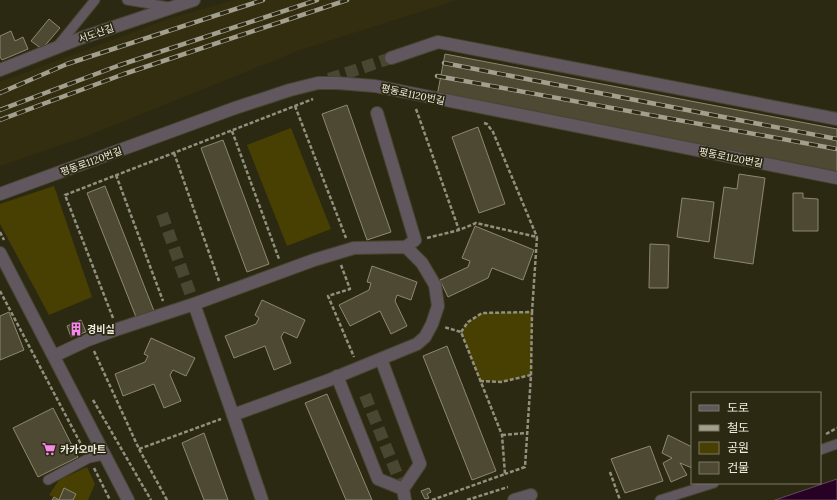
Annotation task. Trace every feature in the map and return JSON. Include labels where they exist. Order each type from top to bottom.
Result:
[{"type":"street","name":"서도산길","points":[[0,70],[81,38],[194,0]]},
{"type":"street","points":[[391,58],[438,42],[837,119]]},
{"type":"street","name":"평동로1120번길","points":[[0,194],[236,108],[290,90],[324,81],[375,86],[837,178]]},
{"type":"street","points":[[233,415],[417,344],[425,337],[432,324],[438,306],[435,285],[411,244],[377,113]]},
{"type":"street","points":[[54,356],[88,340],[194,304],[314,260],[350,249],[411,244]]},
{"type":"street","points":[[0,253],[128,500]]},
{"type":"street","points":[[194,304],[262,500]]},
{"type":"street","points":[[337,376],[378,479],[404,494],[420,464],[381,359]]},
{"type":"street","points":[[514,500],[531,495]]},
{"type":"lane","points":[[56,48],[95,0]]},
{"type":"lane","points":[[128,0],[170,8]]},
{"type":"lane","points":[[821,450],[837,444]]},
{"type":"lane","points":[[48,480],[89,458],[104,455]]},
{"type":"lane","points":[[660,500],[711,484]]},
{"type":"path","points":[[118,329],[65,195],[316,98]]},
{"type":"path","points":[[295,106],[350,249]]},
{"type":"path","points":[[409,108],[424,110]]},
{"type":"path","points":[[416,109],[459,230]]},
{"type":"path","points":[[432,500],[525,467],[528,433],[532,312],[537,237],[493,132],[487,124],[481,122]]},
{"type":"path","points":[[232,130],[284,271]]},
{"type":"path","points":[[174,153],[224,293]]},
{"type":"path","points":[[116,175],[167,313]]},
{"type":"path","points":[[411,244],[459,230],[476,223],[537,237]]},
{"type":"path","points":[[337,253],[350,289],[328,296],[358,368]]},
{"type":"path","points":[[0,291],[110,500]]},
{"type":"path","points":[[461,332],[468,322],[482,313],[532,312]]},
{"type":"path","points":[[432,324],[461,332]]},
{"type":"path","points":[[461,332],[502,435],[505,474]]},
{"type":"path","points":[[88,340],[139,449],[167,500]]},
{"type":"path","points":[[480,381],[501,382],[531,375]]},
{"type":"path","points":[[139,449],[233,415]]},
{"type":"path","points":[[502,435],[528,433]]},
{"type":"path","points":[[610,472],[620,500]]},
{"type":"path","points":[[467,500],[512,485]]},
{"type":"shaded area","points":[[234,0],[457,0],[300,50],[87,136],[0,166],[0,82],[171,18]]},
{"type":"shaded area","points":[[837,479],[837,500],[775,500]]},
{"type":"green space","points":[[291,128],[331,229],[287,246],[247,145]]},
{"type":"green space","points":[[54,186],[92,297],[49,315],[0,224],[0,204]]},
{"type":"green space","points":[[532,312],[531,375],[501,382],[480,381],[461,332],[468,322],[482,313]]},
{"type":"green space","points":[[87,467],[95,484],[88,500],[73,500],[76,494],[65,489],[59,500],[49,495],[59,480]]},
{"type":"building","points":[[49,19],[60,28],[42,49],[31,41]]},
{"type":"building","points":[[11,31],[15,41],[23,37],[28,49],[2,60],[0,57],[0,36]]},
{"type":"building","points":[[445,54],[837,129],[837,174],[437,96]]},
{"type":"building","points":[[347,105],[391,232],[367,240],[322,114]]},
{"type":"building","points":[[478,127],[505,204],[479,213],[452,137]]},
{"type":"building","points":[[223,140],[269,264],[247,272],[201,148]]},
{"type":"building","points":[[739,174],[765,178],[753,264],[714,258],[724,187],[737,189]]},
{"type":"building","points":[[105,186],[154,311],[136,317],[87,193]]},
{"type":"building","points":[[793,193],[803,193],[803,198],[818,199],[818,231],[793,231]]},
{"type":"building","points":[[682,198],[714,202],[709,242],[677,237]]},
{"type":"building","points":[[475,226],[534,250],[523,280],[492,268],[488,278],[448,297],[440,280],[468,267],[470,261],[462,258]]},
{"type":"building","points":[[650,244],[669,245],[668,288],[649,288]]},
{"type":"building","points":[[372,266],[417,282],[411,300],[397,295],[395,301],[407,326],[391,334],[380,311],[350,326],[339,305],[369,290],[371,283],[367,282]]},
{"type":"building","points":[[262,300],[305,320],[297,338],[284,332],[281,337],[291,363],[274,370],[265,346],[234,358],[225,336],[256,324],[259,318],[255,315]]},
{"type":"building","points":[[9,312],[24,350],[0,360],[0,316]]},
{"type":"building","name":"경비실","points":[[81,320],[86,332],[71,337],[67,326]]},
{"type":"building","points":[[151,338],[195,358],[186,376],[173,370],[170,375],[181,401],[164,408],[154,384],[123,396],[115,374],[145,362],[148,356],[144,354]]},
{"type":"building","points":[[447,346],[496,471],[472,480],[423,356]]},
{"type":"building","points":[[327,394],[372,500],[346,500],[305,403]]},
{"type":"building","name":"카카오마트","points":[[53,408],[78,457],[38,477],[13,428]]},
{"type":"building","points":[[204,433],[228,500],[204,500],[182,443]]},
{"type":"building","points":[[668,435],[691,446],[691,468],[680,463],[687,475],[671,482],[663,463],[672,458],[662,453]]},
{"type":"building","points":[[650,446],[663,481],[625,493],[611,459]]},
{"type":"building","points":[[64,488],[76,494],[73,500],[59,500]]},
{"type":"building","points":[[429,488],[431,492],[427,494],[429,498],[425,499],[421,491]]},
{"type":"building","points":[[54,497],[59,500],[52,500]]},
{"type":"tunnel","points":[[329,79],[391,58]]},
{"type":"tunnel","points":[[162,214],[194,304]]},
{"type":"tunnel","points":[[365,395],[403,489]]},
{"type":"railway","points":[[0,93],[67,64],[263,0]]},
{"type":"railway","points":[[0,110],[120,65],[317,0]]},
{"type":"railway","points":[[0,120],[124,74],[347,0]]},
{"type":"railway","points":[[444,63],[837,139]]},
{"type":"railway","points":[[437,76],[837,149]]},
{"type":"place","name":"경비실","points":[[76,329]]},
{"type":"place","name":"카카오마트","points":[[49,449]]}]
